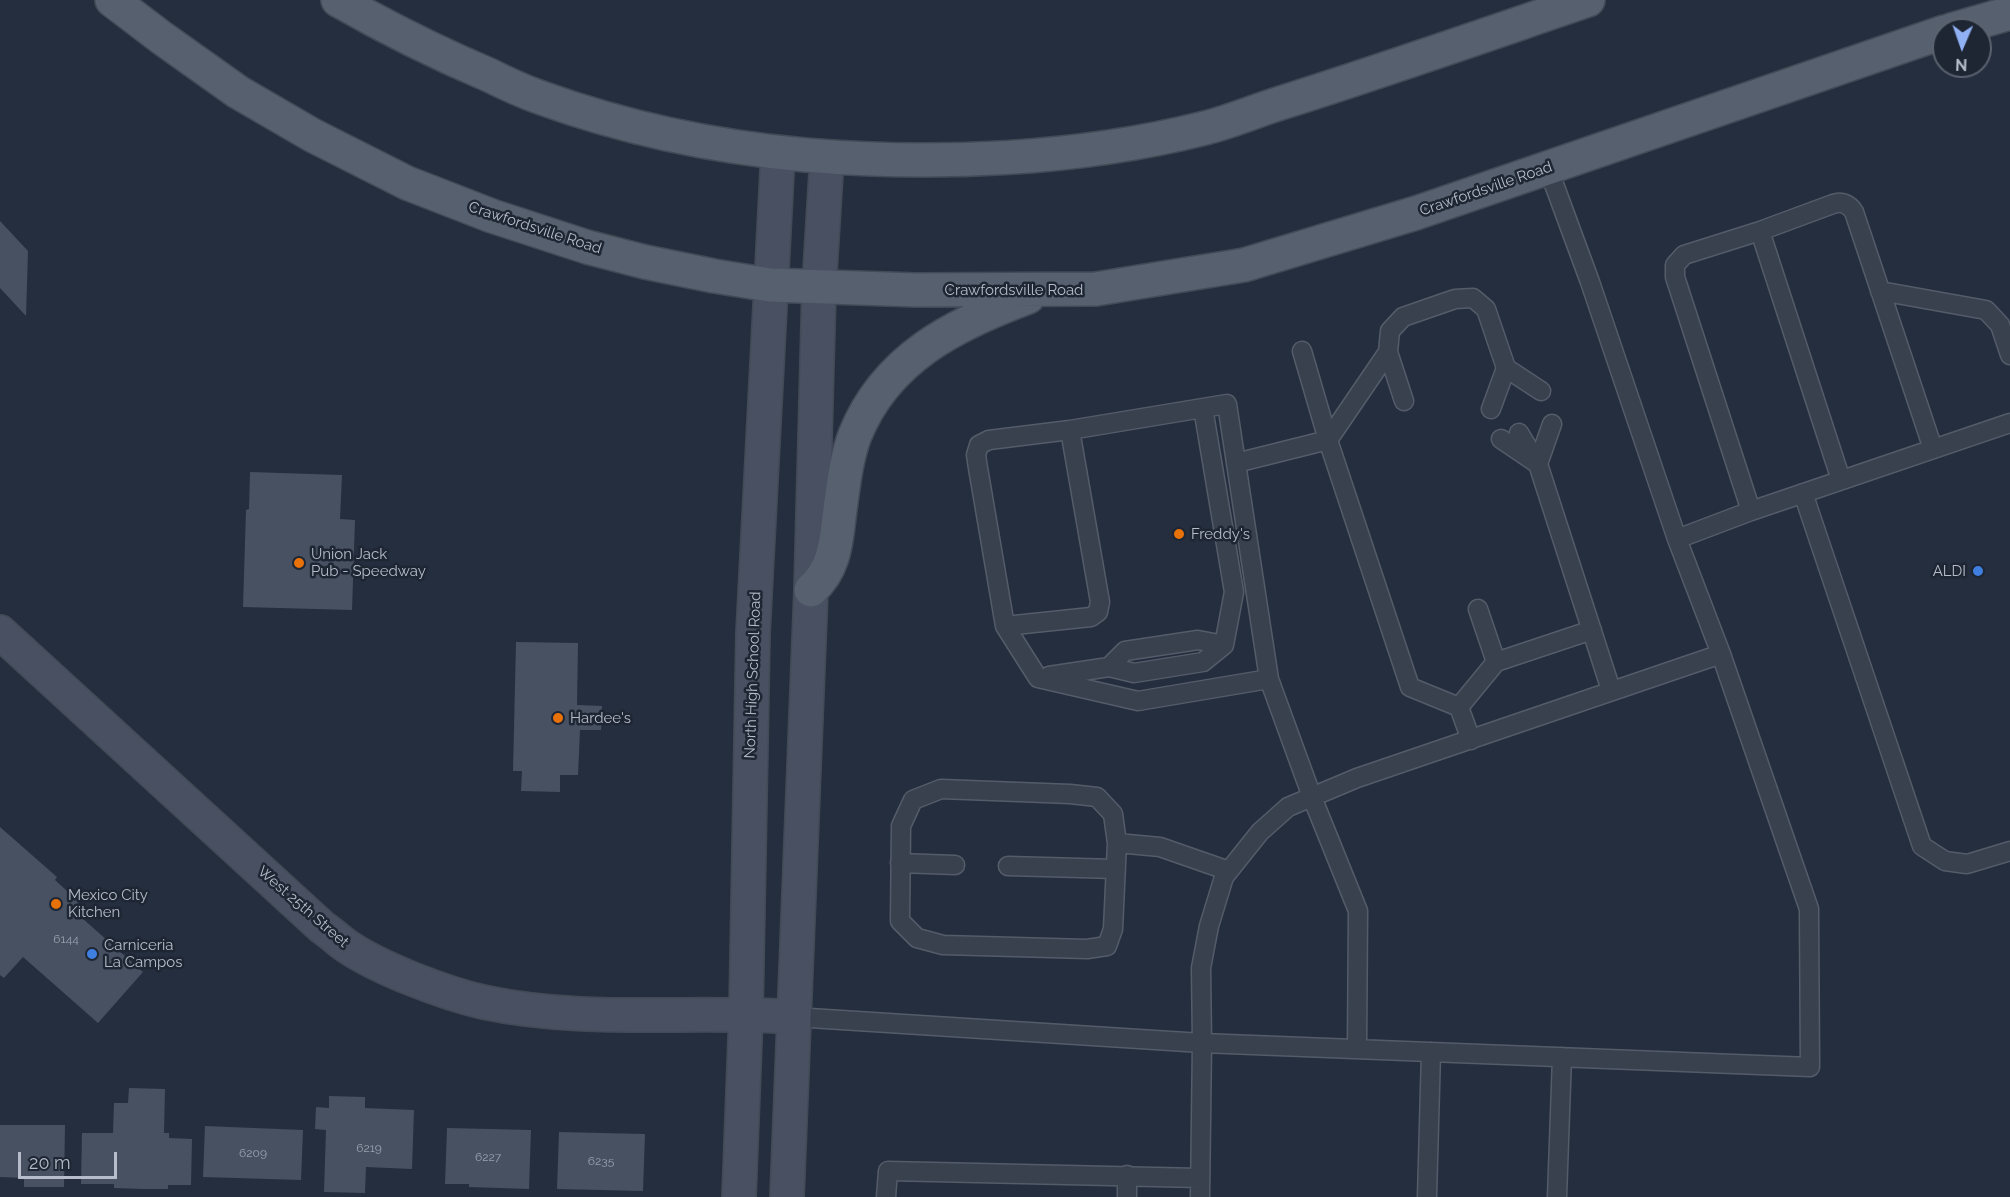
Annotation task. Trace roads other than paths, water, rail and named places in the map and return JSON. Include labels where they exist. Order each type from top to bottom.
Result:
[{"type":"main road","name":"Crawfordsville Road","points":[[112,0],[238,92],[312,135],[407,183],[492,216],[587,247],[645,262],[770,285],[819,288],[1096,289],[1244,265],[1370,228],[1932,36]]},
{"type":"main road","points":[[338,0],[405,36],[538,97],[645,129],[778,153],[827,157],[968,160],[1025,156],[1131,143],[1206,128],[1350,82],[1588,0]]},
{"type":"main road","points":[[1992,19],[2010,14]]},
{"type":"main road","points":[[811,590],[822,580],[833,560],[845,471],[855,435],[871,404],[893,376],[916,352],[944,334],[974,318],[1047,290]]},
{"type":"street","name":"North High School Road","points":[[740,1197],[753,633],[778,153]]},
{"type":"street","points":[[787,1197],[811,590],[819,288],[827,157]]},
{"type":"street","name":"West 25th Street","points":[[0,632],[322,927],[348,947],[404,975],[447,992],[483,1002],[521,1008],[639,1015],[746,1014],[794,1017]]},
{"type":"lane","points":[[794,1017],[1202,1043],[1810,1067],[1809,909],[1746,723],[1677,539],[1590,282],[1548,168]]},
{"type":"lane","points":[[1751,511],[1674,277],[1674,265],[1684,255],[1760,231],[1833,204],[1839,202],[1846,204],[1854,212],[1933,449]]},
{"type":"lane","points":[[1760,231],[1841,480]]},
{"type":"lane","points":[[1880,291],[1986,310],[2000,325],[2010,354]]},
{"type":"lane","points":[[1404,401],[1388,352],[1390,331],[1403,317],[1455,299],[1473,298],[1486,309],[1506,368],[1508,402]]},
{"type":"lane","points":[[1302,351],[1328,440],[1410,687],[1460,707],[1472,740]]},
{"type":"lane","points":[[1236,463],[1328,440],[1388,352]]},
{"type":"lane","points":[[1506,368],[1534,394]]},
{"type":"lane","points":[[1491,409],[1506,368]]},
{"type":"lane","points":[[1269,679],[1138,701],[1038,678],[1005,626],[976,455],[979,445],[989,440],[1070,430],[1227,404],[1269,679],[1312,797],[1358,911],[1357,1049]]},
{"type":"lane","points":[[1038,678],[1109,668],[1134,673],[1203,663],[1224,645],[1234,592],[1203,408]]},
{"type":"lane","points":[[1677,539],[1751,511],[2010,423]]},
{"type":"lane","points":[[1538,464],[1545,425]]},
{"type":"lane","points":[[1005,626],[1091,617],[1098,612],[1100,602],[1070,430]]},
{"type":"lane","points":[[1510,436],[1538,464],[1611,690]]},
{"type":"lane","points":[[1803,493],[1922,846],[1945,861],[1967,864],[2010,851]]},
{"type":"lane","points":[[1478,609],[1496,662]]},
{"type":"lane","points":[[1460,707],[1496,662],[1592,630]]},
{"type":"lane","points":[[1200,1197],[1201,968],[1209,926],[1224,878],[1260,832],[1288,807],[1357,778],[1721,654]]},
{"type":"lane","points":[[941,789],[1097,797],[1113,814],[1117,843],[1113,929],[1107,946],[1087,949],[943,945],[917,938],[900,921],[901,826],[913,800],[941,789]]},
{"type":"lane","points":[[1117,843],[1160,847],[1229,871]]},
{"type":"lane","points":[[900,863],[955,865]]},
{"type":"lane","points":[[1008,866],[1116,869]]},
{"type":"lane","points":[[1427,1197],[1431,1052]]},
{"type":"lane","points":[[1557,1197],[1562,1057]]},
{"type":"lane","points":[[886,1197],[888,1171],[1200,1178]]},
{"type":"lane","points":[[1127,1197],[1128,1175]]},
{"type":"place","name":"Freddy's","points":[[1179,534]]},
{"type":"place","name":"Union Jack Pub - Speedway","points":[[299,563]]},
{"type":"place","name":"ALDI","points":[[1978,571]]},
{"type":"place","name":"Hardee's","points":[[558,718]]},
{"type":"place","name":"Mexico City Kitchen","points":[[56,904]]},
{"type":"place","name":"Carniceria La Campos","points":[[92,954]]}]
